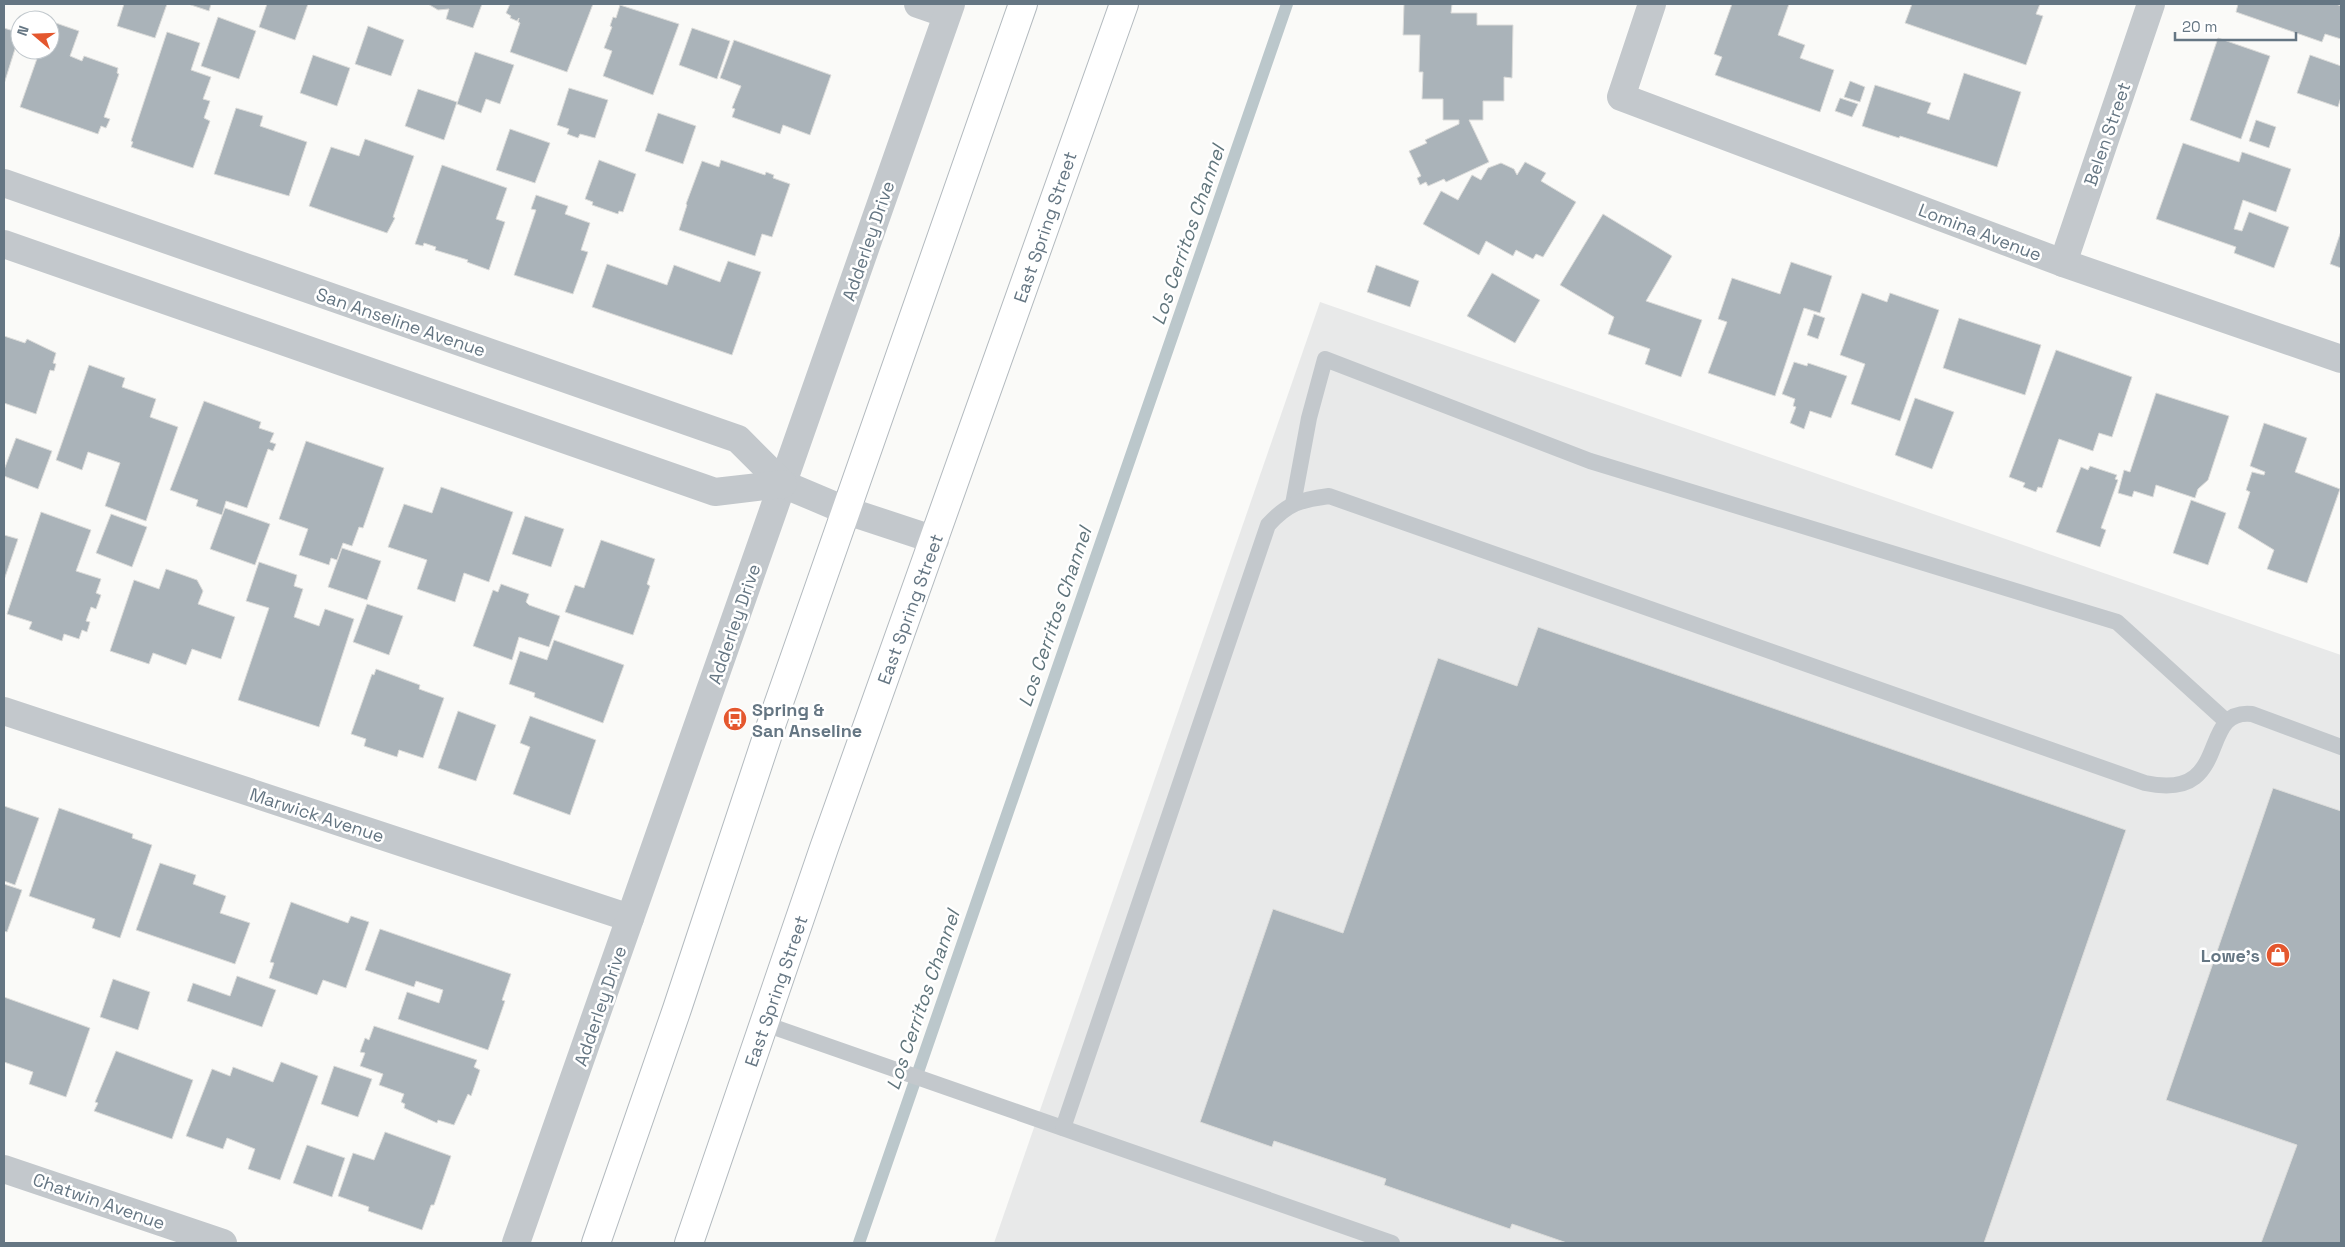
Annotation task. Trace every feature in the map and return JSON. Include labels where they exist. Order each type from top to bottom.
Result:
[{"type":"main road","points":[[596,1243],[769,731],[1023,4]]},
{"type":"main road","name":"East Spring Street","points":[[689,1243],[824,848],[1124,4]]},
{"type":"street","points":[[918,4],[949,9]]},
{"type":"street","name":"Lomina Avenue","points":[[1652,4],[1621,97],[2063,263],[2341,359]]},
{"type":"street","name":"Belen Street","points":[[2063,263],[2151,4]]},
{"type":"street","name":"Adderley Drive","points":[[516,1243],[949,9]]},
{"type":"street","name":"San Anseline Avenue","points":[[4,183],[738,440],[783,484],[847,512],[935,540]]},
{"type":"street","points":[[4,244],[715,492],[783,484]]},
{"type":"street","name":"Marwick Avenue","points":[[4,711],[630,918]]},
{"type":"street","name":"Chatwin Avenue","points":[[4,1169],[223,1243]]},
{"type":"lane","points":[[1293,504],[1309,418],[1325,359],[1590,461],[2117,622],[2226,721]]},
{"type":"lane","points":[[1063,1128],[1268,525],[1283,508],[1306,499],[1329,496],[2145,783],[2163,786],[2183,785],[2199,776],[2226,721],[2240,713],[2252,714],[2341,747]]},
{"type":"lane","points":[[765,1024],[1392,1243]]},
{"type":"shaded area","points":[[1320,302],[2341,655],[2341,1243],[994,1243]]},
{"type":"building","points":[[124,4],[167,4],[155,38],[117,26]]},
{"type":"building","points":[[188,4],[211,4],[209,11]]},
{"type":"building","points":[[267,4],[308,4],[295,40],[259,27]]},
{"type":"building","points":[[428,4],[482,4],[473,28],[446,19],[449,9],[438,10]]},
{"type":"building","points":[[510,4],[593,4],[567,72],[510,52],[520,23],[518,22],[519,18],[517,21],[510,18],[511,16],[506,13]]},
{"type":"building","points":[[1404,4],[1452,4],[1451,13],[1477,13],[1477,25],[1513,25],[1512,78],[1504,77],[1504,101],[1483,101],[1483,120],[1469,120],[1489,162],[1446,182],[1444,179],[1428,186],[1426,182],[1420,185],[1417,178],[1421,176],[1409,151],[1427,143],[1425,140],[1459,124],[1459,120],[1443,120],[1443,99],[1422,99],[1423,72],[1419,72],[1420,35],[1403,35]]},
{"type":"building","points":[[1732,4],[1789,4],[1778,35],[1805,45],[1800,58],[1834,70],[1820,112],[1715,75],[1722,57],[1714,54]]},
{"type":"building","points":[[1912,4],[2040,4],[2036,14],[2043,16],[2026,65],[1905,23]]},
{"type":"building","points":[[2238,4],[2336,4],[2341,6],[2341,39],[2325,34],[2322,42],[2236,12]]},
{"type":"building","points":[[620,5],[679,24],[653,95],[603,76],[612,51],[604,48],[612,27],[610,26],[613,17],[616,18]]},
{"type":"building","points":[[218,17],[256,31],[239,79],[201,66]]},
{"type":"building","points":[[60,24],[79,31],[70,56],[82,61],[84,56],[118,68],[117,73],[119,74],[104,117],[110,119],[106,128],[101,126],[98,134],[20,107],[36,60],[60,60]]},
{"type":"building","points":[[368,26],[404,40],[391,76],[355,64]]},
{"type":"building","points":[[4,28],[10,30],[10,60],[12,60],[4,84]]},
{"type":"building","points":[[692,28],[730,41],[717,79],[679,65]]},
{"type":"building","points":[[167,32],[200,43],[191,70],[211,77],[203,99],[210,101],[204,118],[210,121],[193,168],[131,147],[133,142],[131,141]]},
{"type":"building","points":[[2218,38],[2270,56],[2241,139],[2190,120]]},
{"type":"building","points":[[734,40],[831,75],[810,135],[783,125],[780,134],[732,117],[735,109],[732,108],[741,86],[720,78]]},
{"type":"building","points":[[475,52],[514,65],[500,104],[486,99],[481,113],[457,104]]},
{"type":"building","points":[[313,55],[350,68],[337,106],[300,93]]},
{"type":"building","points":[[2310,55],[2341,66],[2341,97],[2338,107],[2297,93]]},
{"type":"building","points":[[1964,73],[2021,92],[1997,167],[1862,126],[1875,85],[1931,103],[1927,113],[1949,120]]},
{"type":"building","points":[[1850,81],[1865,87],[1860,102],[1844,97]]},
{"type":"building","points":[[569,88],[608,100],[595,138],[580,134],[578,138],[567,134],[569,129],[557,125]]},
{"type":"building","points":[[418,89],[457,102],[444,140],[405,126]]},
{"type":"building","points":[[1840,98],[1858,104],[1852,117],[1835,111]]},
{"type":"building","points":[[236,108],[263,116],[260,126],[307,142],[289,196],[214,174]]},
{"type":"building","points":[[658,113],[696,126],[683,164],[645,151]]},
{"type":"building","points":[[2256,120],[2276,127],[2269,148],[2249,141]]},
{"type":"building","points":[[510,129],[550,143],[535,183],[496,170]]},
{"type":"building","points":[[365,139],[414,156],[393,217],[395,218],[387,233],[309,206],[331,147],[359,156]]},
{"type":"building","points":[[2183,143],[2239,162],[2242,152],[2291,169],[2276,212],[2243,200],[2234,229],[2242,231],[2249,212],[2289,227],[2274,268],[2234,253],[2236,247],[2156,219]]},
{"type":"building","points":[[599,160],[636,174],[623,212],[619,211],[618,214],[592,205],[593,202],[585,199]]},
{"type":"building","points":[[721,160],[765,175],[766,172],[774,175],[773,178],[790,184],[772,237],[762,234],[755,256],[679,230],[686,204],[702,161],[719,167]]},
{"type":"building","points":[[1525,162],[1546,173],[1541,181],[1576,202],[1543,257],[1536,254],[1533,259],[1516,250],[1513,256],[1486,241],[1479,255],[1423,224],[1441,191],[1458,200],[1472,175],[1481,180],[1488,168],[1501,163],[1514,169],[1517,175]]},
{"type":"building","points":[[442,165],[507,188],[496,219],[505,222],[489,270],[467,262],[468,260],[435,250],[436,247],[424,243],[423,246],[415,244]]},
{"type":"building","points":[[536,195],[568,206],[565,214],[590,223],[581,250],[588,252],[573,294],[514,275],[536,210],[531,209]]},
{"type":"building","points":[[1603,214],[1672,256],[1646,301],[1702,320],[1681,377],[1645,364],[1650,349],[1608,334],[1614,317],[1560,285]]},
{"type":"building","points":[[2341,231],[2341,268],[2330,264]]},
{"type":"building","points":[[728,261],[761,272],[732,355],[592,307],[607,264],[667,285],[674,265],[720,282]]},
{"type":"building","points":[[1791,262],[1832,276],[1820,313],[1804,308],[1775,396],[1708,373],[1727,322],[1718,319],[1732,278],[1780,294]]},
{"type":"building","points":[[1376,265],[1419,281],[1410,307],[1367,292]]},
{"type":"building","points":[[1492,273],[1540,300],[1515,343],[1467,316]]},
{"type":"building","points":[[1862,293],[1887,302],[1890,293],[1939,310],[1900,421],[1851,404],[1865,364],[1840,355]]},
{"type":"building","points":[[1814,314],[1825,318],[1818,339],[1807,335]]},
{"type":"building","points":[[1959,318],[2041,345],[2025,395],[1943,368]]},
{"type":"building","points":[[4,336],[25,343],[27,339],[56,353],[53,363],[56,364],[54,371],[50,370],[36,414],[4,403]]},
{"type":"building","points":[[2056,350],[2132,377],[2112,437],[2099,433],[2093,451],[2059,439],[2042,488],[2038,487],[2036,492],[2023,487],[2025,483],[2009,477]]},
{"type":"building","points":[[1794,362],[1807,366],[1808,363],[1847,376],[1831,418],[1810,411],[1804,429],[1790,423],[1796,407],[1793,406],[1795,399],[1782,394]]},
{"type":"building","points":[[89,365],[125,378],[122,387],[156,399],[150,417],[178,427],[146,521],[105,506],[120,463],[88,452],[82,470],[56,460]]},
{"type":"building","points":[[2156,393],[2229,416],[2208,480],[2198,489],[2195,498],[2156,485],[2153,497],[2134,491],[2132,497],[2118,493],[2124,470],[2130,472]]},
{"type":"building","points":[[1915,398],[1954,412],[1932,469],[1895,455]]},
{"type":"building","points":[[204,401],[261,422],[259,428],[274,433],[270,442],[276,444],[273,451],[268,449],[247,508],[226,501],[222,515],[196,506],[198,500],[170,490]]},
{"type":"building","points":[[2264,423],[2307,438],[2295,472],[2340,489],[2307,583],[2267,569],[2274,550],[2238,528],[2250,492],[2246,490],[2252,472],[2264,475],[2265,472],[2250,466]]},
{"type":"building","points":[[16,438],[52,451],[38,489],[4,476],[4,470]]},
{"type":"building","points":[[306,441],[384,468],[363,528],[359,527],[352,546],[343,543],[337,560],[331,558],[329,565],[299,555],[308,529],[279,519]]},
{"type":"building","points":[[2090,466],[2117,475],[2115,479],[2118,480],[2101,528],[2106,530],[2100,547],[2056,532],[2081,467],[2088,470]]},
{"type":"building","points":[[441,487],[513,512],[489,582],[464,573],[455,602],[417,589],[427,560],[388,547],[404,504],[432,513]]},
{"type":"building","points":[[2191,500],[2226,513],[2208,565],[2173,553]]},
{"type":"building","points":[[225,508],[270,524],[255,565],[210,549]]},
{"type":"building","points":[[41,512],[91,530],[76,571],[101,579],[96,593],[101,595],[96,609],[91,607],[86,621],[90,622],[87,632],[82,630],[79,639],[64,634],[62,641],[29,629],[32,622],[7,614]]},
{"type":"building","points":[[111,514],[147,527],[132,567],[96,553]]},
{"type":"building","points":[[525,516],[564,529],[551,567],[512,554]]},
{"type":"building","points":[[4,535],[18,539],[4,580]]},
{"type":"building","points":[[601,540],[655,559],[647,584],[650,586],[633,635],[565,612],[575,585],[584,588]]},
{"type":"building","points":[[342,548],[381,561],[367,600],[328,587]]},
{"type":"building","points":[[259,562],[297,575],[294,586],[303,589],[294,617],[319,626],[325,609],[354,619],[319,727],[238,700],[269,608],[246,601]]},
{"type":"building","points":[[166,569],[197,580],[203,591],[198,604],[235,617],[221,659],[192,649],[186,665],[153,653],[149,664],[110,651],[134,580],[159,589]]},
{"type":"building","points":[[501,584],[529,594],[526,602],[529,605],[560,616],[549,647],[519,637],[512,660],[473,646],[493,590],[498,592]]},
{"type":"building","points":[[367,604],[403,616],[389,655],[353,642]]},
{"type":"building","points":[[1538,627],[2126,830],[1984,1243],[1567,1243],[1512,1224],[1510,1229],[1384,1185],[1386,1179],[1274,1141],[1272,1147],[1200,1122],[1273,909],[1343,933],[1438,658],[1517,686]]},
{"type":"building","points":[[554,640],[624,665],[603,723],[534,697],[535,693],[509,684],[520,651],[547,660]]},
{"type":"building","points":[[376,669],[420,685],[419,689],[444,698],[423,758],[399,750],[397,757],[364,746],[366,739],[351,734],[372,674],[374,675]]},
{"type":"building","points":[[458,711],[496,725],[476,781],[438,768]]},
{"type":"building","points":[[530,716],[596,740],[570,815],[513,794],[530,747],[520,743]]},
{"type":"building","name":"Lowe's","points":[[2273,788],[2341,811],[2341,1243],[2261,1243],[2297,1145],[2166,1100]]},
{"type":"building","points":[[4,806],[39,818],[15,885],[4,881]]},
{"type":"building","points":[[59,808],[133,834],[132,838],[152,845],[120,938],[92,928],[95,919],[29,896]]},
{"type":"building","points":[[160,863],[196,875],[193,884],[226,896],[220,913],[250,923],[235,964],[136,930]]},
{"type":"building","points":[[4,884],[22,890],[7,932],[4,931]]},
{"type":"building","points":[[291,902],[348,923],[351,916],[369,922],[346,988],[323,980],[317,995],[269,978],[274,963],[270,962]]},
{"type":"building","points":[[380,929],[511,974],[502,1000],[505,1001],[488,1050],[398,1019],[407,992],[439,1003],[443,990],[416,981],[414,987],[365,970]]},
{"type":"building","points":[[237,976],[276,990],[262,1027],[187,1001],[193,983],[230,996]]},
{"type":"building","points":[[113,979],[150,992],[138,1030],[100,1017]]},
{"type":"building","points":[[4,997],[90,1028],[66,1097],[29,1084],[33,1072],[4,1062]]},
{"type":"building","points":[[374,1026],[477,1060],[474,1067],[480,1070],[471,1096],[468,1094],[454,1125],[438,1120],[437,1123],[404,1108],[405,1104],[401,1102],[404,1094],[379,1085],[383,1074],[360,1066],[365,1053],[360,1052],[365,1038],[369,1040]]},
{"type":"building","points":[[116,1051],[193,1080],[172,1139],[94,1111],[98,1103],[95,1102]]},
{"type":"building","points":[[281,1062],[318,1076],[280,1180],[248,1169],[255,1149],[227,1138],[223,1149],[186,1136],[212,1069],[230,1076],[233,1067],[273,1082]]},
{"type":"building","points":[[334,1066],[372,1079],[358,1117],[321,1104]]},
{"type":"building","points":[[385,1132],[451,1156],[434,1205],[431,1205],[422,1230],[368,1211],[369,1207],[338,1196],[353,1153],[374,1160]]},
{"type":"building","points":[[307,1145],[345,1158],[332,1197],[293,1183]]},
{"type":"waterway","name":"Los Cerritos Channel","points":[[859,1243],[1287,4]]},
{"type":"place","name":"Spring & San Anseline","points":[[735,719]]},
{"type":"place","name":"Lowe's","points":[[2278,955]]}]
